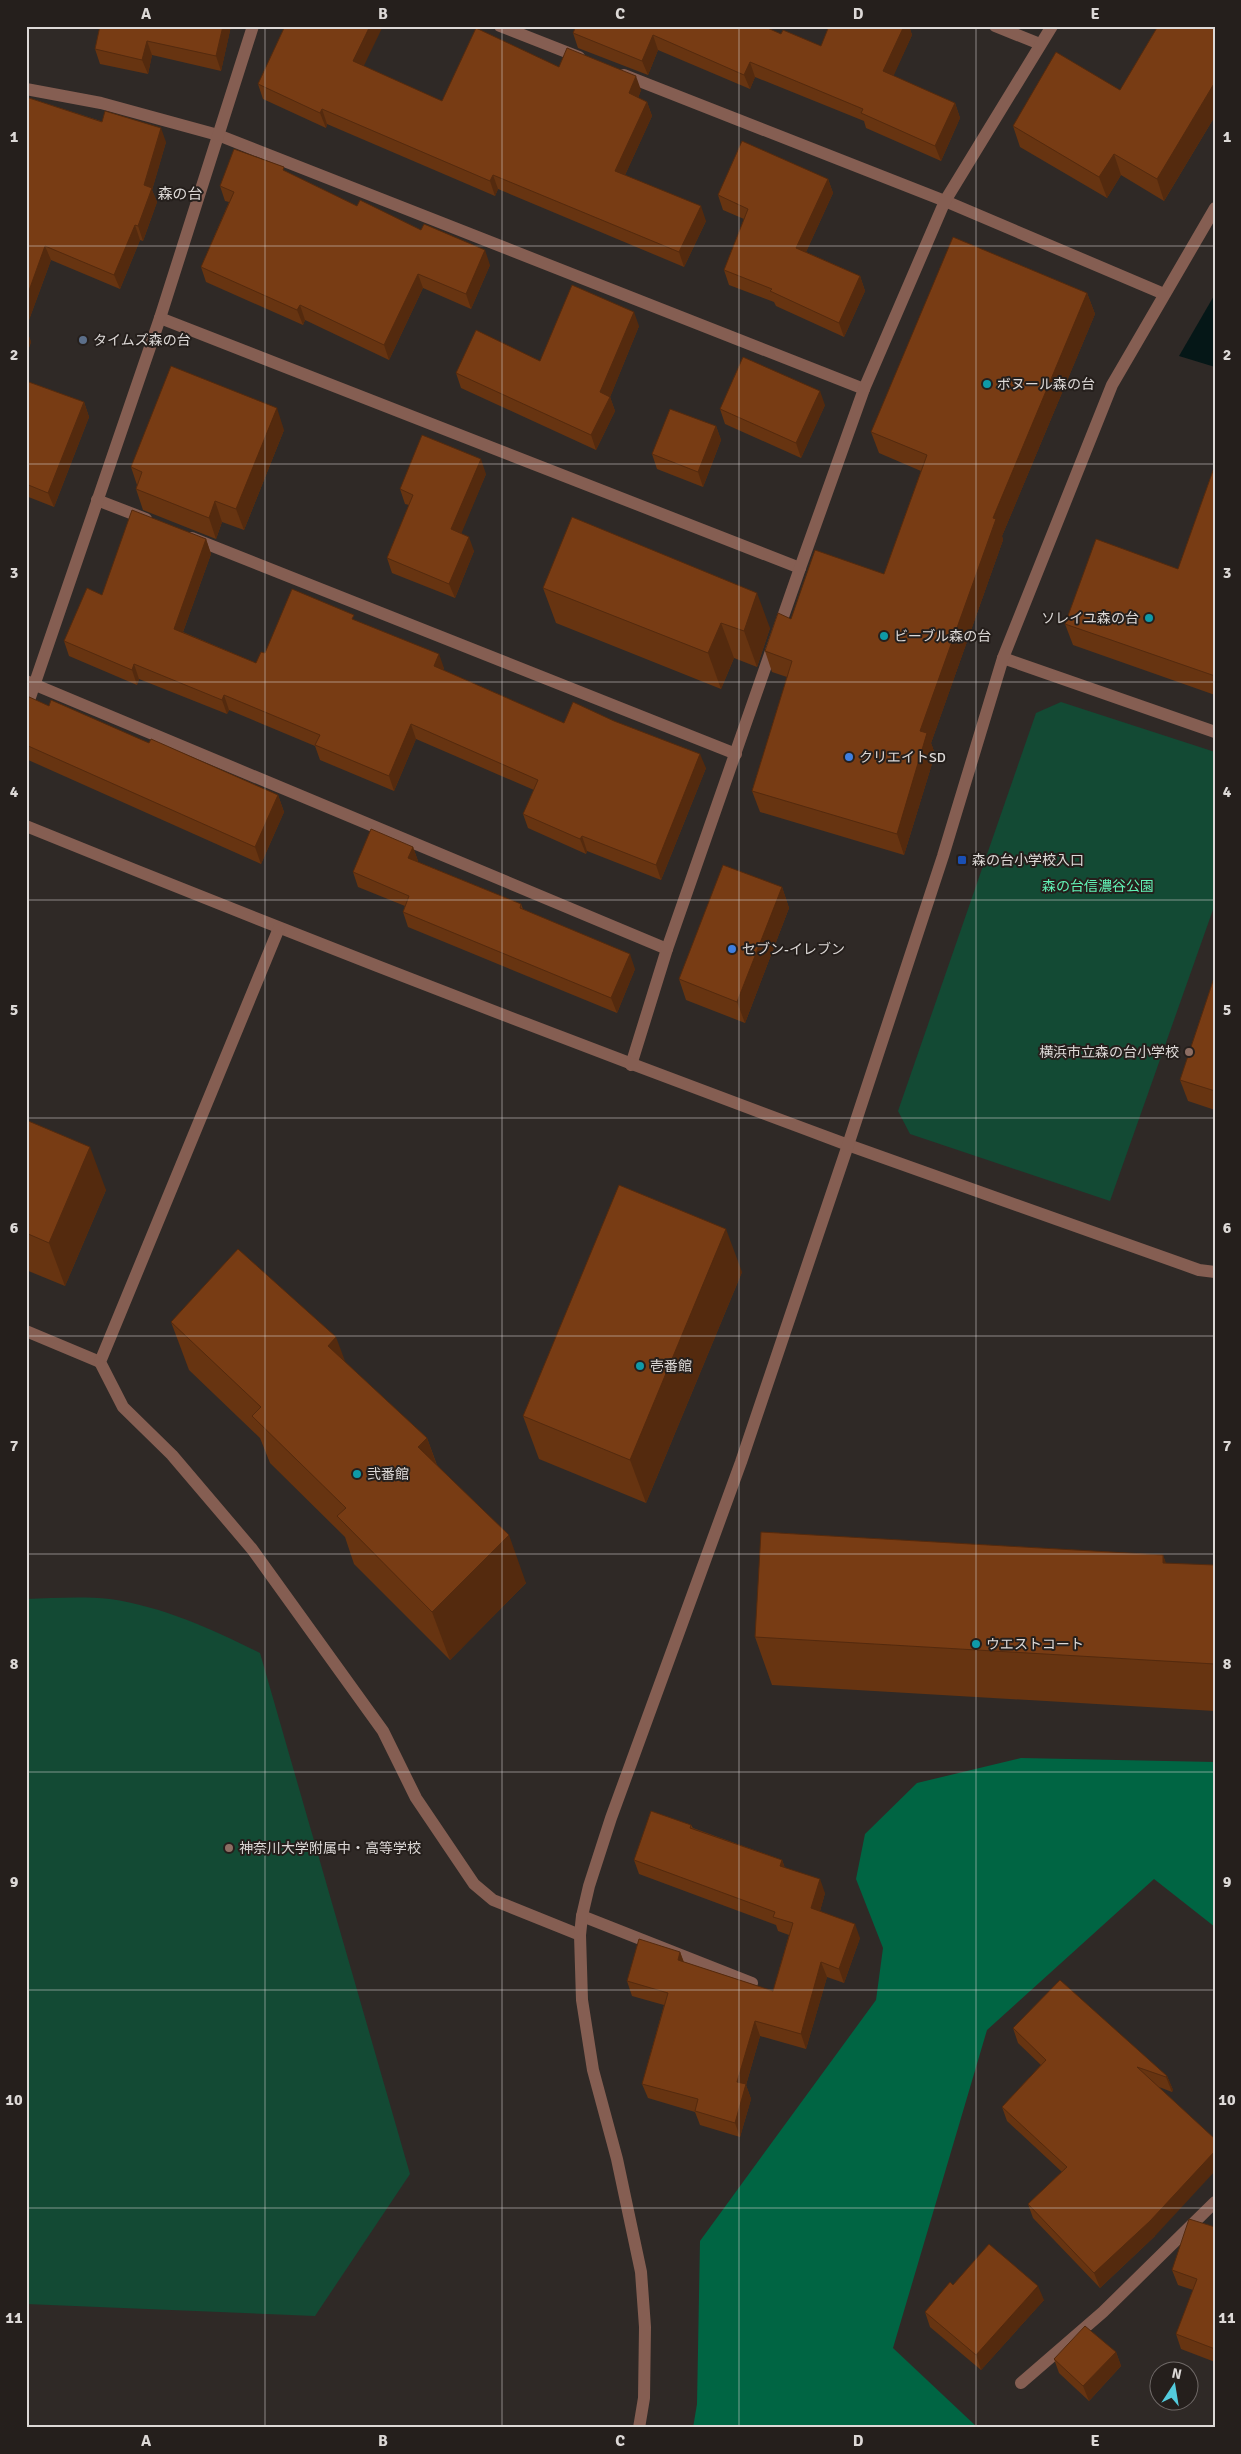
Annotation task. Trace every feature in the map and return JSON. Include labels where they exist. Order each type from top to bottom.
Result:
[{"type":"street","points":[[26,709],[31,682],[160,318],[253,26]]},
{"type":"street","points":[[500,26],[593,63]]},
{"type":"street","points":[[995,26],[1040,44]]},
{"type":"street","points":[[631,1065],[667,949],[864,390],[945,201],[1052,26]]},
{"type":"street","points":[[612,70],[945,201],[1164,294]]},
{"type":"street","points":[[26,89],[101,103],[218,135],[864,390]]},
{"type":"street","points":[[640,2428],[644,2398],[645,2327],[641,2272],[617,2159],[593,2070],[582,2000],[580,1935],[582,1916],[611,1818],[741,1462],[848,1146],[943,856],[1004,658],[1112,386],[1215,208]]},
{"type":"street","points":[[160,318],[800,568]]},
{"type":"street","points":[[97,500],[162,526]]},
{"type":"street","points":[[180,533],[736,754]]},
{"type":"street","points":[[1004,658],[1215,732]]},
{"type":"street","points":[[31,682],[667,949]]},
{"type":"street","points":[[26,826],[279,928],[631,1065],[848,1146],[1154,1255],[1199,1270],[1215,1272]]},
{"type":"street","points":[[100,1362],[279,928]]},
{"type":"street","points":[[26,1332],[100,1362],[124,1407],[172,1455],[252,1549],[383,1731],[416,1798],[474,1884],[493,1900],[580,1935]]},
{"type":"street","points":[[582,1916],[752,1983]]},
{"type":"street","points":[[1020,2383],[1103,2312],[1215,2202]]},
{"type":"green space","name":"森の台信濃谷公園","points":[[1061,702],[1215,752],[1215,904],[1110,1201],[910,1134],[898,1111],[1036,713]]},
{"type":"green space","points":[[26,1599],[110,1599],[149,1607],[187,1620],[260,1653],[410,2174],[315,2316],[26,2304]]},
{"type":"green space","points":[[1021,1758],[1215,1762],[1215,1927],[1154,1879],[987,2030],[893,2348],[978,2428],[693,2428],[697,2404],[700,2241],[876,2000],[883,1948],[856,1879],[865,1834],[917,1783]]},
{"type":"shaded area","points":[[1215,294],[1215,367],[1179,356]]},
{"type":"building","points":[[100,26],[223,26],[216,56],[147,41],[142,60],[95,49]]},
{"type":"building","points":[[285,26],[370,26],[353,61],[442,101],[476,28],[559,67],[567,48],[636,76],[629,93],[647,102],[615,171],[701,206],[679,252],[493,175],[490,181],[322,109],[320,113],[258,84]]},
{"type":"building","points":[[576,26],[763,26],[781,34],[783,30],[821,46],[829,26],[904,26],[883,71],[955,103],[935,146],[861,113],[863,109],[750,62],[744,75],[653,35],[642,61],[573,33]]},
{"type":"building","points":[[1158,26],[1215,26],[1215,82],[1157,179],[1114,154],[1099,177],[1013,126],[1056,52],[1120,90]]},
{"type":"building","points":[[26,97],[102,122],[105,111],[161,128],[144,185],[152,188],[138,226],[135,225],[114,275],[45,246],[26,299]]},
{"type":"building","points":[[742,141],[828,179],[796,248],[860,276],[839,323],[770,291],[772,289],[724,270],[748,209],[718,195]]},
{"type":"building","points":[[234,149],[284,167],[283,170],[357,206],[360,200],[421,230],[424,224],[485,250],[466,294],[418,274],[384,345],[300,305],[297,310],[201,267],[234,192],[220,186]]},
{"type":"building","points":[[953,237],[1087,293],[993,518],[996,519],[920,731],[927,733],[897,834],[752,791],[792,661],[765,651],[778,613],[791,619],[815,550],[884,574],[927,455],[871,432]]},
{"type":"building","points":[[572,285],[634,312],[600,392],[610,397],[591,435],[456,373],[476,330],[540,361]]},
{"type":"building","points":[[743,357],[820,391],[796,443],[720,409]]},
{"type":"building","points":[[171,366],[277,408],[236,509],[215,501],[209,518],[136,489],[142,472],[131,467]]},
{"type":"building","points":[[26,381],[84,402],[48,493],[26,484]]},
{"type":"building","points":[[670,409],[716,426],[698,472],[652,454]]},
{"type":"building","points":[[422,435],[481,459],[451,529],[469,537],[449,584],[387,558],[413,495],[400,489]]},
{"type":"building","name":"ソレイユ森の台","points":[[1215,465],[1215,676],[1065,624],[1096,539],[1178,569]]},
{"type":"building","points":[[132,510],[206,539],[174,629],[256,663],[261,652],[265,653],[292,589],[354,615],[352,619],[439,654],[434,666],[564,723],[573,702],[614,721],[700,754],[656,865],[582,836],[580,839],[523,814],[538,780],[411,724],[389,776],[315,745],[320,735],[224,695],[222,700],[134,664],[132,670],[64,641],[87,588],[102,595]]},
{"type":"building","points":[[572,517],[757,593],[744,631],[721,623],[708,653],[543,588]]},
{"type":"building","points":[[26,696],[49,706],[51,700],[149,743],[151,739],[278,795],[255,847],[26,745]]},
{"type":"building","points":[[371,829],[413,847],[408,858],[521,904],[520,908],[630,954],[611,998],[403,912],[409,896],[353,872]]},
{"type":"building","points":[[723,865],[782,887],[737,1002],[679,979]]},
{"type":"building","points":[[1215,975],[1215,1091],[1180,1080]]},
{"type":"building","points":[[26,1120],[90,1147],[49,1243],[26,1233]]},
{"type":"building","name":"壱番館","points":[[619,1185],[726,1229],[630,1460],[523,1416]]},
{"type":"building","name":"弐番館","points":[[238,1249],[336,1337],[328,1346],[427,1438],[418,1447],[509,1535],[432,1612],[337,1516],[346,1508],[252,1416],[261,1407],[171,1322]]},
{"type":"building","points":[[761,1532],[1163,1555],[1163,1563],[1215,1565],[1215,1664],[755,1637]]},
{"type":"building","points":[[651,1811],[691,1825],[690,1828],[782,1860],[780,1866],[820,1879],[811,1908],[855,1924],[839,1969],[821,1962],[801,2034],[755,2021],[737,2082],[746,2084],[735,2123],[695,2111],[698,2099],[642,2084],[668,1993],[627,1981],[639,1939],[680,1952],[678,1960],[773,1991],[793,1923],[773,1917],[775,1912],[634,1860]]},
{"type":"building","points":[[1060,1980],[1167,2076],[1137,2067],[1215,2139],[1215,2151],[1150,2221],[1094,2273],[1028,2204],[1067,2167],[1002,2107],[1046,2060],[1013,2028]]},
{"type":"building","points":[[1189,2219],[1215,2227],[1215,2349],[1176,2334],[1197,2279],[1172,2270]]},
{"type":"building","points":[[989,2244],[1038,2286],[976,2355],[925,2312],[950,2282],[953,2285]]},
{"type":"building","points":[[1085,2326],[1116,2352],[1083,2386],[1054,2359]]},
{"type":"place","name":"タイムズ森の台","points":[[83,340]]},
{"type":"place","name":"ボヌール森の台","points":[[987,384]]},
{"type":"place","name":"ソレイユ森の台","points":[[1149,618]]},
{"type":"place","name":"ビーブル森の台","points":[[884,636]]},
{"type":"place","name":"クリエイトSD","points":[[849,757]]},
{"type":"place","name":"森の台小学校入口","points":[[962,860]]},
{"type":"place","name":"セブン-イレブン","points":[[732,949]]},
{"type":"place","name":"横浜市立森の台小学校","points":[[1189,1052]]},
{"type":"place","name":"壱番館","points":[[640,1366]]},
{"type":"place","name":"弐番館","points":[[357,1474]]},
{"type":"place","name":"ウエストコート","points":[[976,1644]]},
{"type":"place","name":"神奈川大学附属中・高等学校","points":[[229,1848]]},
{"type":"district","name":"森の台","points":[[180,194]]}]
